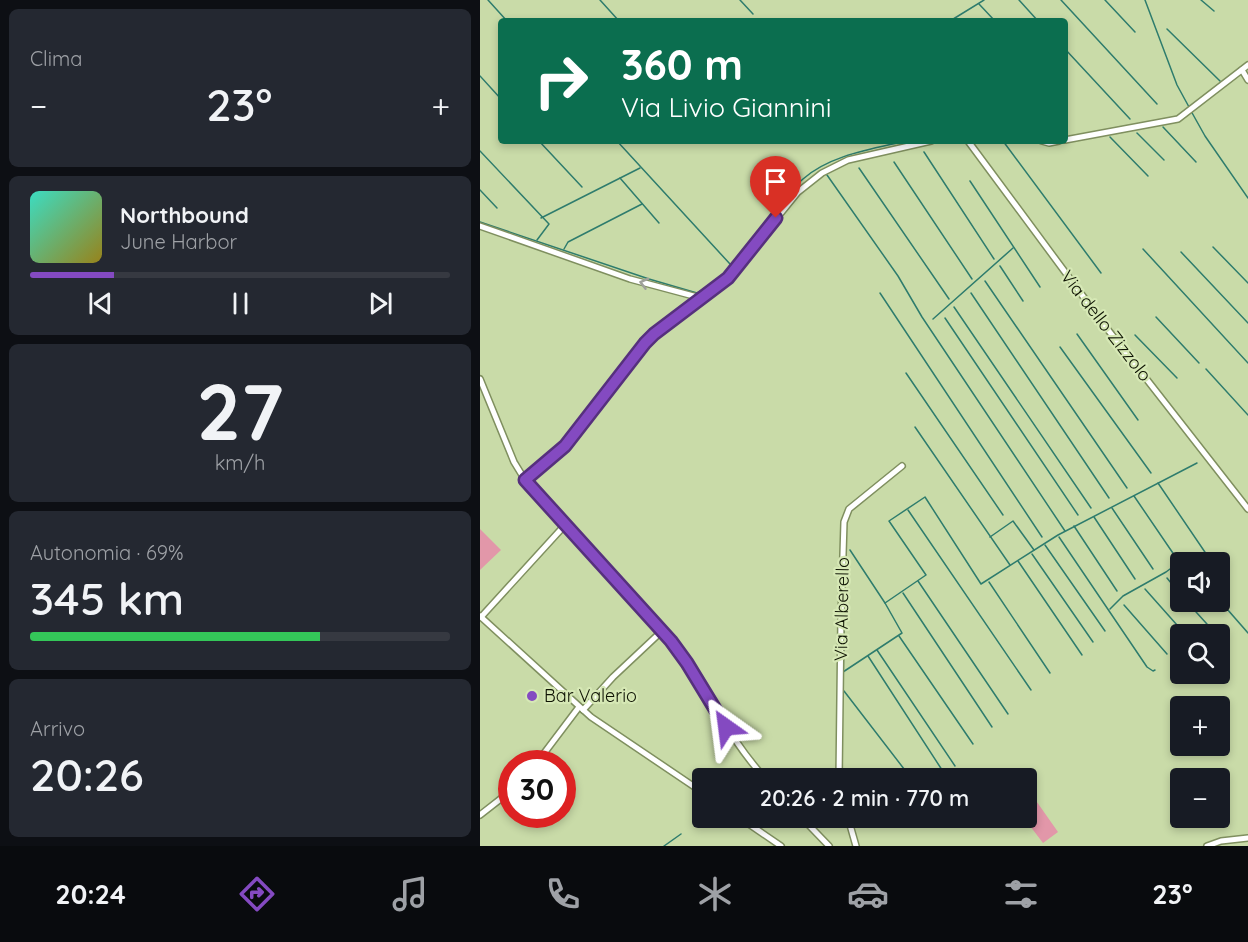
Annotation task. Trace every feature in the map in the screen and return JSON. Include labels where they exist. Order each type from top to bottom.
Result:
[{"type":"street","points":[[1068,139],[1178,119],[1248,65]]},
{"type":"street","points":[[1242,70],[1248,80]]},
{"type":"street","points":[[525,480],[565,446],[654,334],[736,270],[788,203],[822,173],[848,160],[918,144]]},
{"type":"street","name":"Via dello Zizzolo","points":[[970,144],[1104,326],[1248,508]]},
{"type":"street","points":[[480,226],[630,279],[700,298]]},
{"type":"street","points":[[480,379],[514,462],[525,480],[662,631],[687,663],[737,745],[757,768]]},
{"type":"street","name":"Via Alberello","points":[[839,768],[844,522],[849,509],[902,466]]},
{"type":"street","points":[[565,525],[481,617],[581,709],[692,785]]},
{"type":"street","points":[[547,750],[581,709],[662,631]]},
{"type":"street","points":[[480,815],[498,801]]},
{"type":"street","points":[[755,828],[781,846]]},
{"type":"street","points":[[812,828],[829,846]]},
{"type":"street","points":[[851,828],[856,846]]},
{"type":"street","points":[[1207,846],[1221,841],[1248,838]]},
{"type":"shaded area","points":[[480,529],[501,550],[480,570]]},
{"type":"shaded area","points":[[1037,802],[1058,832],[1043,843],[1032,828],[1037,828]]},
{"type":"waterway","points":[[488,0],[504,18]]},
{"type":"waterway","points":[[600,0],[616,18]]},
{"type":"waterway","points":[[740,0],[753,14]]},
{"type":"waterway","points":[[955,18],[984,0]]},
{"type":"waterway","points":[[1019,0],[1035,18]]},
{"type":"waterway","points":[[1061,0],[1157,104]]},
{"type":"waterway","points":[[1105,0],[1135,32]]},
{"type":"waterway","points":[[1145,0],[1177,85],[1189,107]]},
{"type":"waterway","points":[[1201,0],[1214,11]]},
{"type":"waterway","points":[[979,4],[992,18]]},
{"type":"waterway","points":[[1167,29],[1220,81]]},
{"type":"waterway","points":[[1068,52],[1130,119]]},
{"type":"waterway","points":[[480,76],[498,96]]},
{"type":"waterway","points":[[1191,111],[1205,136],[1248,198]]},
{"type":"waterway","points":[[1163,127],[1196,162]]},
{"type":"waterway","points":[[1137,133],[1164,160]]},
{"type":"waterway","points":[[1110,137],[1148,176]]},
{"type":"waterway","points":[[542,144],[582,187]]},
{"type":"waterway","points":[[620,144],[730,264]]},
{"type":"waterway","points":[[480,222],[697,293],[727,270],[789,192],[803,179],[838,159],[893,144]]},
{"type":"waterway","points":[[1005,144],[1101,273]]},
{"type":"waterway","points":[[480,151],[549,224],[537,240]]},
{"type":"waterway","points":[[924,152],[994,259]]},
{"type":"waterway","points":[[894,162],[972,279]]},
{"type":"waterway","points":[[541,218],[640,168]]},
{"type":"waterway","points":[[859,168],[949,299]]},
{"type":"waterway","points":[[827,175],[898,276],[922,317],[1065,531]]},
{"type":"waterway","points":[[620,178],[659,223]]},
{"type":"waterway","points":[[970,181],[1040,287]]},
{"type":"waterway","points":[[480,190],[497,208]]},
{"type":"waterway","points":[[564,249],[568,242],[642,204]]},
{"type":"waterway","points":[[1213,247],[1248,283]]},
{"type":"waterway","points":[[933,319],[1013,248]]},
{"type":"waterway","points":[[1143,249],[1248,363]]},
{"type":"waterway","points":[[1181,252],[1248,323]]},
{"type":"waterway","points":[[1000,266],[1023,301]]},
{"type":"waterway","points":[[985,281],[1127,488]]},
{"type":"waterway","points":[[880,293],[1042,537]]},
{"type":"waterway","points":[[971,293],[1109,498]]},
{"type":"waterway","points":[[954,307],[1091,508]]},
{"type":"waterway","points":[[1156,317],[1199,363]]},
{"type":"waterway","points":[[945,318],[1078,515]]},
{"type":"waterway","points":[[1077,334],[1138,420]]},
{"type":"waterway","points":[[1135,335],[1177,378]]},
{"type":"waterway","points":[[1060,347],[1151,473]]},
{"type":"waterway","points":[[1206,369],[1248,415]]},
{"type":"waterway","points":[[906,373],[1003,515]]},
{"type":"waterway","points":[[915,427],[1010,565]]},
{"type":"waterway","points":[[885,603],[926,575],[889,521],[925,497],[981,584],[1058,535],[1197,463]]},
{"type":"waterway","points":[[1158,483],[1205,552]]},
{"type":"waterway","points":[[1134,496],[1172,552]]},
{"type":"waterway","points":[[1112,508],[1153,569]]},
{"type":"waterway","points":[[908,510],[1031,690]]},
{"type":"waterway","points":[[1094,517],[1135,579]]},
{"type":"waterway","points":[[990,537],[1013,521],[1034,550]]},
{"type":"waterway","points":[[1074,526],[1117,591]]},
{"type":"waterway","points":[[1059,537],[1147,667],[1155,670]]},
{"type":"waterway","points":[[1045,545],[1105,631]]},
{"type":"waterway","points":[[843,672],[902,633],[850,550]]},
{"type":"waterway","points":[[1032,554],[1093,642]]},
{"type":"waterway","points":[[1018,561],[1082,655]]},
{"type":"waterway","points":[[1110,609],[1123,596],[1170,569]]},
{"type":"waterway","points":[[1167,578],[1170,582]]},
{"type":"waterway","points":[[918,581],[1008,714]]},
{"type":"waterway","points":[[989,582],[1050,673]]},
{"type":"waterway","points":[[1145,589],[1176,624]]},
{"type":"waterway","points":[[903,593],[992,727]]},
{"type":"waterway","points":[[843,696],[844,605]]},
{"type":"waterway","points":[[1124,605],[1167,654]]},
{"type":"waterway","points":[[1196,612],[1207,624]]},
{"type":"waterway","points":[[1230,612],[1248,633]]},
{"type":"waterway","points":[[899,636],[973,744]]},
{"type":"waterway","points":[[877,650],[955,766]]},
{"type":"waterway","points":[[868,656],[941,768]]},
{"type":"waterway","points":[[844,691],[903,768]]},
{"type":"waterway","points":[[664,846],[681,834]]},
{"type":"place","name":"Bar Valerio","points":[[532,696]]},
{"type":"route","points":[[726,727],[671,641],[525,480],[565,446],[645,343],[728,278],[776,218]]}]
